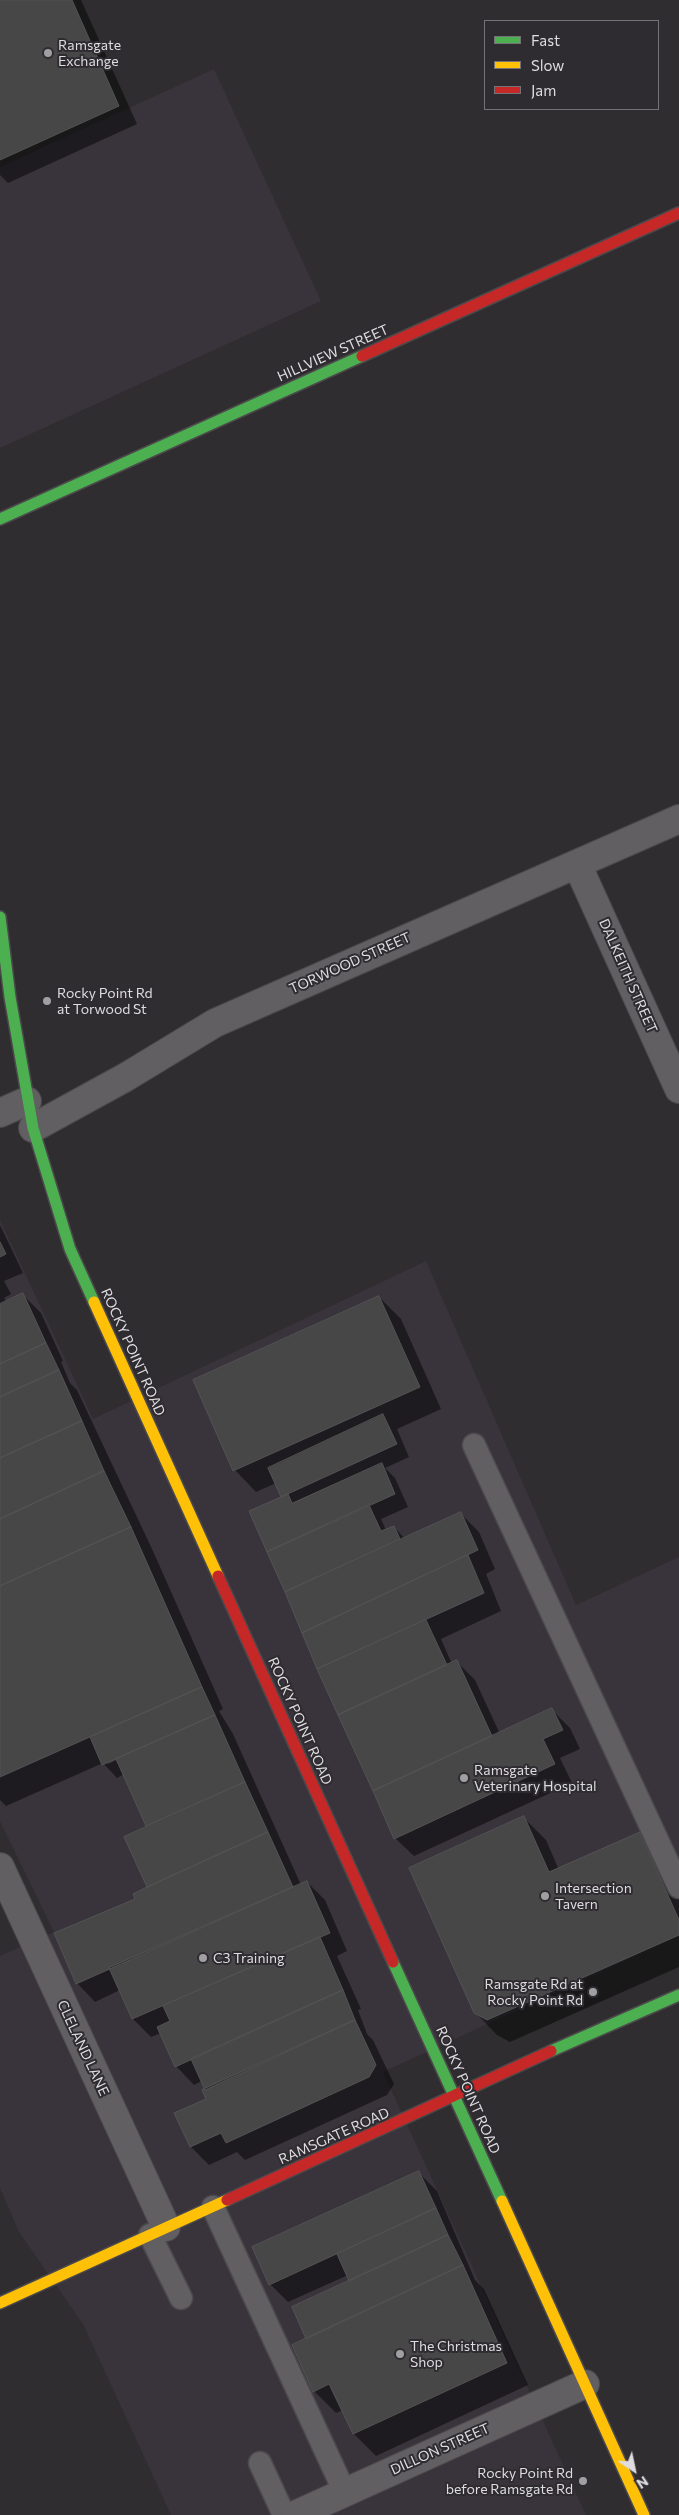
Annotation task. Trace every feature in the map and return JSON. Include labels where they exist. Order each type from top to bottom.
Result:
[{"type":"main road","name":"HILLVIEW STREET","points":[[0,520],[679,213]]},
{"type":"main road","name":"ROCKY POINT ROAD","points":[[0,917],[10,997],[32,1128],[70,1249],[644,2515]]},
{"type":"main road","name":"RAMSGATE ROAD","points":[[0,2303],[679,1995]]},
{"type":"street","name":"TORWOOD STREET","points":[[32,1128],[126,1077],[215,1023],[679,819]]},
{"type":"street","name":"DALKEITH STREET","points":[[577,864],[679,1089]]},
{"type":"street","points":[[0,1113],[27,1101]]},
{"type":"street","name":"CLELAND LANE","points":[[0,1868],[158,2231]]},
{"type":"street","name":"DILLON STREET","points":[[295,2515],[585,2384]]},
{"type":"lane","points":[[474,1445],[679,1887]]},
{"type":"lane","points":[[213,2207],[345,2492]]},
{"type":"lane","points":[[158,2231],[181,2298]]},
{"type":"lane","points":[[260,2463],[284,2515]]},
{"type":"shaded area","points":[[214,69],[321,301],[0,448],[0,167]]},
{"type":"shaded area","points":[[0,1220],[93,1419],[426,1261],[576,1605],[679,1557],[679,1936],[383,2072],[586,2515],[171,2515],[83,2324],[19,2232],[0,2188],[0,1956],[54,1932],[0,1821]]},
{"type":"building","name":"Ramsgate Exchange","points":[[0,0],[72,0],[119,106],[0,160]]},
{"type":"building","points":[[0,1242],[6,1254],[0,1257]]},
{"type":"building","points":[[23,1293],[46,1343],[0,1364],[0,1304]]},
{"type":"building","points":[[379,1296],[420,1387],[233,1471],[193,1380]]},
{"type":"building","points":[[46,1343],[59,1370],[0,1397],[0,1364]]},
{"type":"building","points":[[59,1370],[82,1421],[0,1458],[0,1397]]},
{"type":"building","points":[[383,1414],[397,1444],[281,1497],[268,1468]]},
{"type":"building","points":[[82,1421],[104,1471],[0,1519],[0,1458]]},
{"type":"building","points":[[382,1463],[395,1494],[267,1552],[249,1511],[288,1494],[292,1503]]},
{"type":"building","points":[[104,1471],[131,1527],[0,1586],[0,1519]]},
{"type":"building","points":[[369,1505],[381,1531],[394,1526],[400,1539],[285,1592],[267,1552]]},
{"type":"building","points":[[461,1512],[478,1550],[302,1633],[285,1592]]},
{"type":"building","points":[[131,1527],[202,1687],[0,1777],[0,1586]]},
{"type":"building","points":[[468,1555],[484,1593],[317,1669],[302,1633]]},
{"type":"building","points":[[426,1620],[447,1665],[338,1715],[317,1669]]},
{"type":"building","points":[[457,1660],[492,1736],[373,1791],[338,1715]]},
{"type":"building","points":[[202,1687],[215,1715],[102,1765],[90,1737]]},
{"type":"building","name":"Ramsgate Veterinary Hospital","points":[[552,1708],[563,1730],[543,1739],[555,1764],[394,1839],[373,1791]]},
{"type":"building","points":[[215,1715],[245,1782],[146,1826],[116,1759]]},
{"type":"building","points":[[245,1782],[268,1832],[147,1887],[124,1837]]},
{"type":"building","name":"Intersection Tavern","points":[[524,1816],[549,1872],[640,1832],[679,1920],[679,1935],[487,2020],[474,2013],[409,1868]]},
{"type":"building","points":[[268,1832],[293,1887],[76,1984],[54,1933],[135,1899],[133,1894]]},
{"type":"building","name":"C3 Training","points":[[307,1881],[330,1933],[132,2019],[109,1968]]},
{"type":"building","points":[[320,1937],[343,1990],[175,2067],[157,2027],[170,2021],[163,2006]]},
{"type":"building","points":[[343,1990],[355,2020],[205,2090],[191,2059]]},
{"type":"building","points":[[355,2020],[376,2065],[369,2077],[226,2143],[221,2133],[190,2147],[174,2113],[206,2099],[202,2090]]},
{"type":"building","points":[[419,2171],[436,2208],[269,2285],[252,2247]]},
{"type":"building","points":[[436,2208],[448,2235],[349,2281],[337,2254]]},
{"type":"building","points":[[448,2235],[463,2265],[306,2339],[292,2307]]},
{"type":"building","name":"The Christmas Shop","points":[[463,2265],[507,2363],[353,2434],[329,2384],[313,2392],[292,2345]]},
{"type":"traffic: fast","points":[[0,519],[362,356]]},
{"type":"traffic: fast","points":[[0,917],[10,997],[33,1128],[70,1249],[94,1302]]},
{"type":"traffic: fast","points":[[393,1962],[502,2201]]},
{"type":"traffic: fast","points":[[551,2051],[679,1995]]},
{"type":"traffic: slow","points":[[94,1302],[218,1576]]},
{"type":"traffic: slow","points":[[0,2303],[227,2200]]},
{"type":"traffic: slow","points":[[502,2201],[644,2515]]},
{"type":"traffic: jam","points":[[362,356],[679,213]]},
{"type":"traffic: jam","points":[[218,1576],[393,1962]]},
{"type":"traffic: jam","points":[[227,2200],[551,2051]]},
{"type":"place","name":"Ramsgate Exchange","points":[[48,53]]},
{"type":"place","name":"Rocky Point Rd at Torwood St","points":[[47,1001]]},
{"type":"place","name":"Ramsgate Veterinary Hospital","points":[[464,1778]]},
{"type":"place","name":"Intersection Tavern","points":[[545,1896]]},
{"type":"place","name":"C3 Training","points":[[203,1958]]},
{"type":"place","name":"Ramsgate Rd at Rocky Point Rd","points":[[593,1992]]},
{"type":"place","name":"The Christmas Shop","points":[[400,2354]]},
{"type":"place","name":"Rocky Point Rd before Ramsgate Rd","points":[[583,2481]]}]
